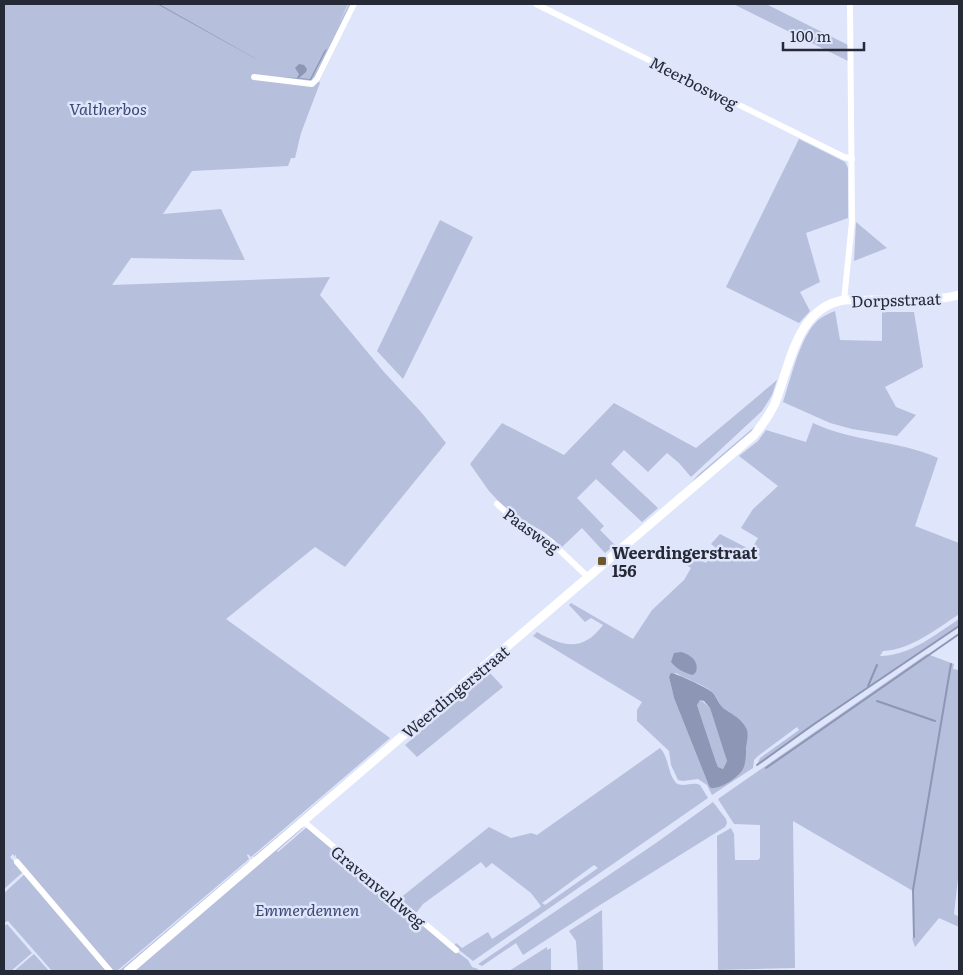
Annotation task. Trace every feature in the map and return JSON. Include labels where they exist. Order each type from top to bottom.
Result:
[{"type":"main road","name":"Dorpsstraat","points":[[775,404],[796,342],[813,316],[821,310],[844,300],[918,300],[947,298],[959,295]]},
{"type":"main road","name":"Weerdingerstraat","points":[[128,971],[754,435],[775,404]]},
{"type":"street","points":[[254,77],[312,84],[317,79],[354,4]]},
{"type":"street","name":"Meerbosweg","points":[[536,4],[844,157],[852,159]]},
{"type":"street","points":[[844,300],[851,240],[850,4]]},
{"type":"street","name":"Paasweg","points":[[497,504],[512,517],[550,541],[588,578]]},
{"type":"street","name":"Gravenveldweg","points":[[303,821],[456,950]]},
{"type":"street","points":[[17,862],[110,971]]},
{"type":"green space","name":"Valtherbos","points":[[4,4],[348,4],[339,23],[349,4],[352,4],[312,86],[314,86],[355,4],[357,4],[319,82],[301,133],[295,158],[291,158],[288,166],[192,171],[163,214],[221,209],[245,260],[131,258],[112,285],[330,277],[320,295],[446,443],[345,567],[315,547],[226,619],[390,738],[251,857],[248,854],[249,859],[117,971],[112,971],[17,859],[15,854],[15,857],[13,854],[10,857],[23,872],[4,889]]},
{"type":"green space","points":[[733,4],[766,4],[848,45],[848,61]]},
{"type":"green space","points":[[799,139],[845,162],[848,168],[848,218],[806,233],[820,282],[800,292],[810,311],[799,323],[726,287]]},
{"type":"green space","points":[[440,220],[473,237],[403,379],[377,351]]},
{"type":"green space","points":[[856,222],[887,248],[854,261]]},
{"type":"green space","points":[[835,311],[840,340],[882,341],[882,312],[914,312],[923,367],[885,387],[896,407],[916,415],[897,436],[852,429],[830,423],[783,402],[802,344],[808,333],[821,318]]},
{"type":"green space","points":[[777,380],[772,395],[762,411],[691,477],[667,453],[648,472],[624,450],[611,464],[658,508],[642,522],[596,479],[577,498],[604,526],[600,530],[615,545],[605,553],[582,528],[562,547],[544,532],[504,507],[489,491],[470,464],[502,423],[564,455],[614,403],[696,448]]},
{"type":"green space","points":[[759,423],[751,433],[682,494],[698,475]]},
{"type":"green space","points":[[813,423],[844,434],[923,452],[938,458],[915,526],[959,543],[959,614],[923,638],[903,647],[883,651],[880,656],[891,655],[912,648],[959,619],[959,625],[757,765],[760,758],[799,730],[797,727],[758,756],[754,760],[753,768],[712,795],[707,785],[698,779],[678,780],[671,765],[669,751],[637,721],[637,710],[642,702],[533,636],[537,632],[555,641],[572,644],[588,640],[595,634],[603,625],[591,618],[585,622],[569,605],[571,603],[633,639],[652,610],[684,580],[691,568],[680,561],[687,552],[706,563],[715,547],[711,544],[720,534],[751,550],[758,538],[741,528],[753,509],[778,486],[739,456],[758,441],[766,430],[806,442]],"holes":[[[676,673],[709,690],[718,700],[726,720],[737,775],[709,786],[674,698],[669,677]]]},
{"type":"green space","points":[[927,654],[954,664],[953,669],[959,670],[959,869],[954,914],[959,917],[959,927],[939,918],[915,947],[912,938],[915,937],[913,891],[793,821],[795,968],[718,970],[717,836],[731,828],[734,834],[735,860],[758,860],[760,858],[760,825],[734,824],[718,799]]},
{"type":"green space","points":[[490,673],[503,687],[417,757],[405,745]]},
{"type":"green space","points":[[701,700],[710,708],[726,757],[727,761],[723,769],[718,767],[697,705],[698,701]]},
{"type":"green space","points":[[390,741],[391,743],[258,856],[253,857]]},
{"type":"green space","points":[[660,748],[676,783],[700,785],[708,798],[473,961],[454,946],[456,943],[462,948],[488,932],[492,939],[539,908],[541,906],[531,893],[492,863],[486,868],[481,862],[423,904],[416,913],[399,899],[489,827],[511,838],[531,833],[537,835]],"holes":[[[594,865],[598,868],[545,905],[542,903]]]},
{"type":"green space","points":[[713,802],[726,819],[725,827],[523,955],[516,943],[482,966],[478,964],[656,843]]},
{"type":"green space","name":"Emmerdennen","points":[[301,826],[303,828],[278,852],[307,827],[437,937],[468,960],[472,967],[478,969],[477,971],[132,971]]},
{"type":"green space","points":[[249,861],[248,865],[123,971],[119,971]]},
{"type":"green space","points":[[25,874],[107,971],[52,971],[8,921],[4,923],[4,893]]},
{"type":"green space","points":[[602,910],[603,971],[578,971],[576,941],[569,931]]},
{"type":"green space","points":[[7,924],[32,953],[11,971],[4,971],[4,926]]},
{"type":"green space","points":[[547,947],[547,950],[551,948],[551,971],[509,971]]},
{"type":"green space","points":[[34,954],[49,971],[14,971]]},
{"type":"shaded area","points":[[157,4],[159,4],[258,60]]},
{"type":"shaded area","points":[[327,49],[311,80],[282,77],[297,78],[299,74],[295,68],[299,64],[304,65],[307,69],[299,78],[310,79]]},
{"type":"shaded area","points":[[681,652],[691,657],[695,662],[697,668],[693,675],[681,670],[671,662],[674,653]]},
{"type":"shaded area","points":[[671,673],[674,674],[712,692],[723,708],[739,719],[746,728],[748,737],[744,767],[737,776],[724,785],[715,788],[709,786],[674,698],[669,677]],"holes":[[[700,700],[704,701],[710,708],[727,761],[723,769],[718,767],[697,705]]]},
{"type":"waterway","points":[[757,765],[959,626]]},
{"type":"waterway","points":[[766,768],[959,634]]},
{"type":"waterway","points":[[914,937],[913,890],[951,664]]},
{"type":"waterway","points":[[868,686],[877,665]]},
{"type":"waterway","points":[[877,701],[935,721]]},
{"type":"place","name":"Weerdingerstraat 156","points":[[602,561]]}]
